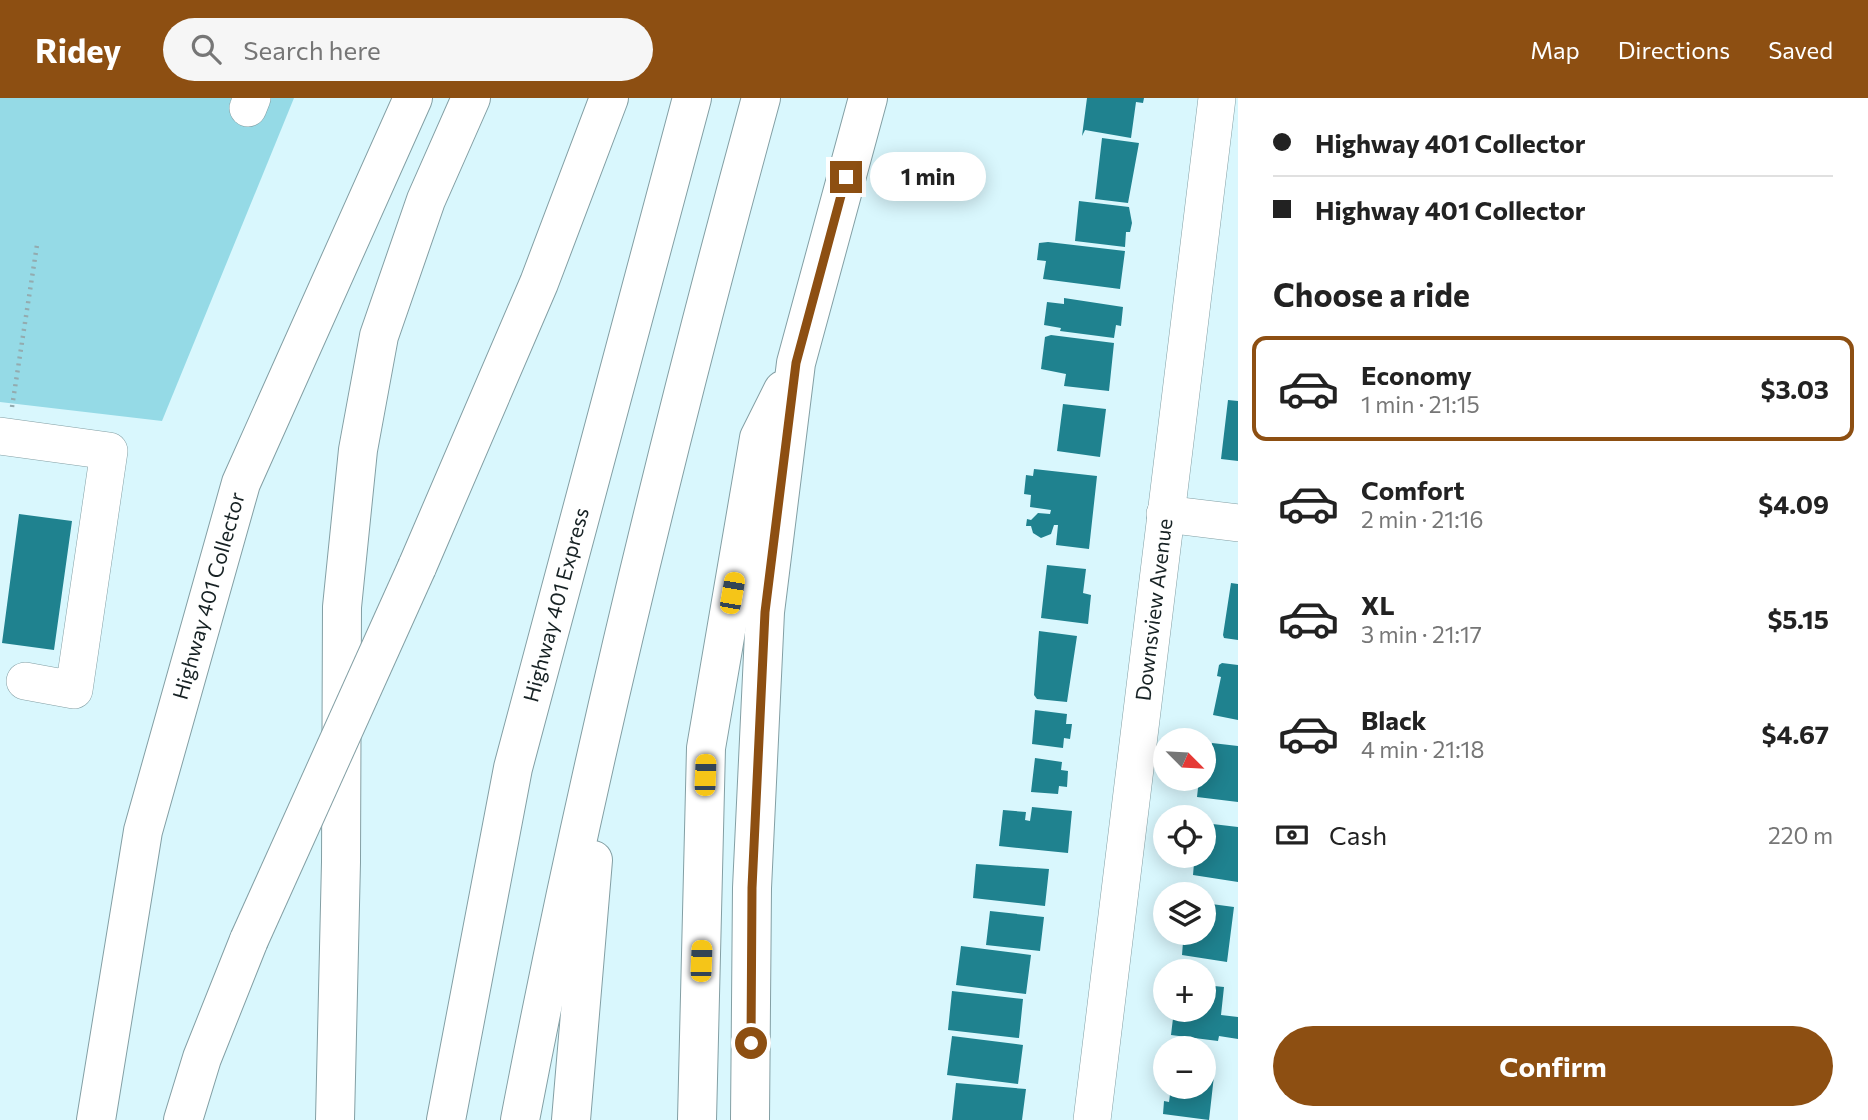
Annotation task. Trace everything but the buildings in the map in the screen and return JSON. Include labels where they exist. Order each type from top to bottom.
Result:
[{"type":"highway","name":"Highway 401 Collector","points":[[96,1120],[143,831],[241,483],[412,98]]},
{"type":"highway","points":[[335,1120],[341,876],[342,607],[358,450],[379,336],[426,200],[471,98]]},
{"type":"highway","points":[[183,1120],[202,1058],[249,940],[417,567],[539,283],[609,98]]},
{"type":"highway","name":"Highway 401 Express","points":[[446,1120],[513,768],[692,98]]},
{"type":"highway","points":[[520,1120],[558,922],[604,725],[699,325],[761,98]]},
{"type":"highway","points":[[750,1120],[752,888],[765,612],[796,363],[868,98]]},
{"type":"highway","points":[[697,1120],[706,748],[759,438],[796,363]]},
{"type":"highway","points":[[571,1120],[604,725]]},
{"type":"street","name":"Downsview Avenue","points":[[1092,1120],[1217,98]]},
{"type":"street","points":[[4,436],[109,451],[75,690],[25,681]]},
{"type":"street","points":[[1165,514],[1238,523]]},
{"type":"path","points":[[4,436],[37,246]]},
{"type":"shaded area","points":[[0,98],[294,98],[162,421],[0,402]]},
{"type":"route","points":[[751,1043],[752,888],[765,612],[796,363],[846,177]]}]
